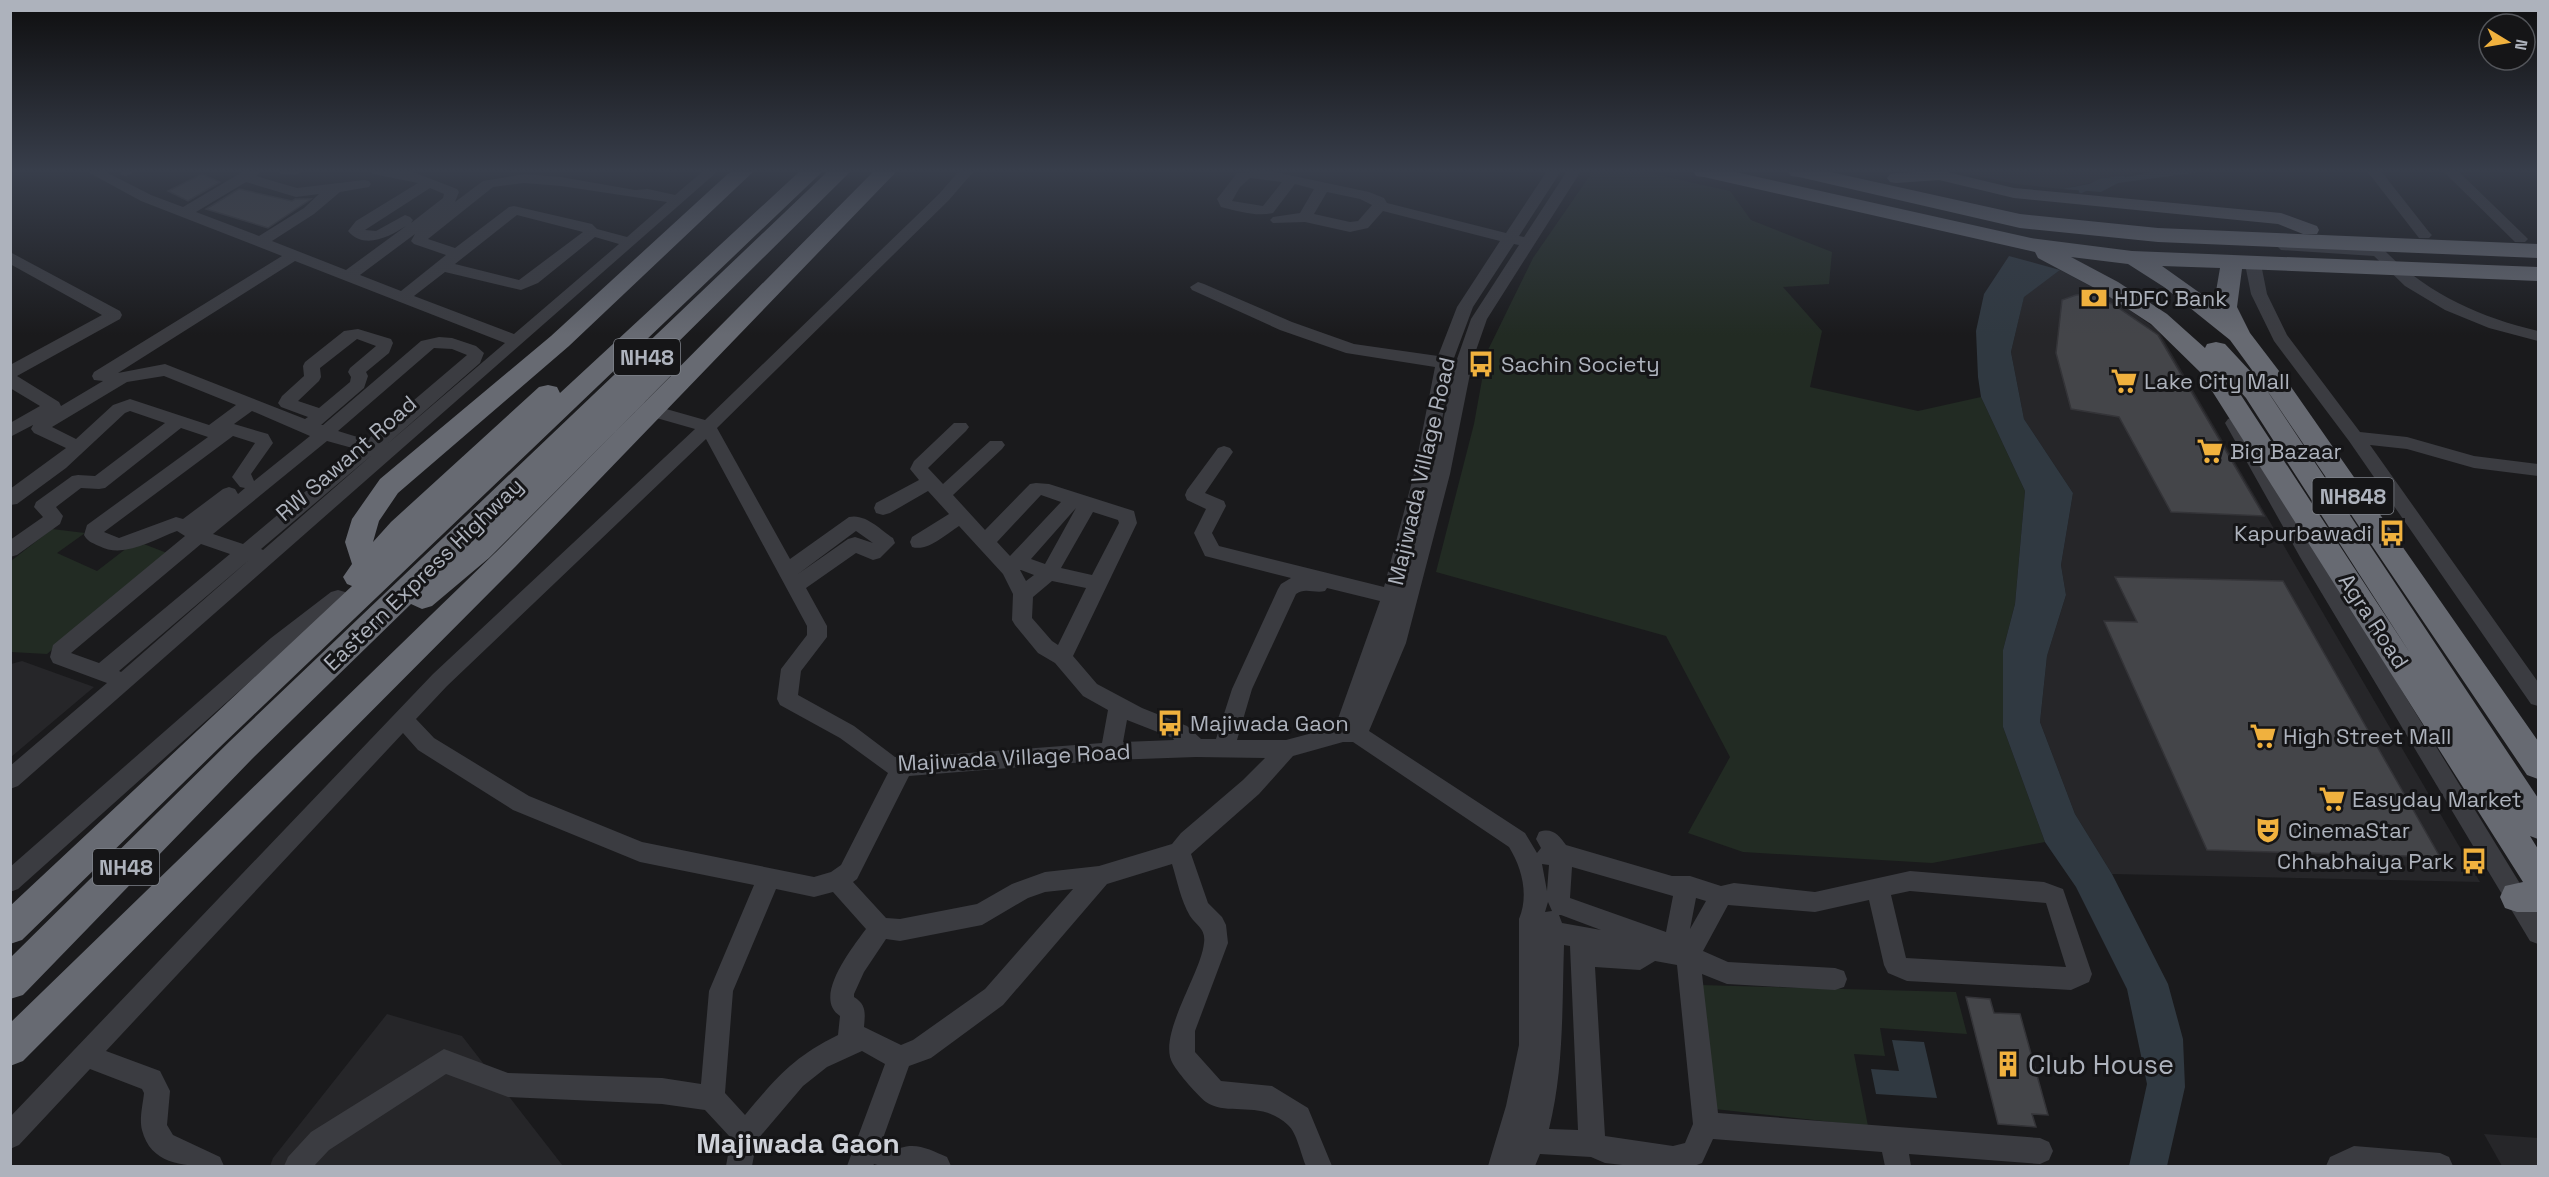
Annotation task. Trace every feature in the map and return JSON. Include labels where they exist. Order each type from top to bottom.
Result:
[{"type":"highway","points":[[507,559],[447,581],[421,585],[397,584],[377,575],[365,561],[360,543],[366,519],[389,486],[560,341],[684,226]]},
{"type":"highway","points":[[209,738],[401,529],[729,226]]},
{"type":"highway","name":"Eastern Express Highway","points":[[10,983],[241,750],[440,540],[757,226]]},
{"type":"highway","name":"Eastern Express Highway","points":[[10,929],[209,738],[440,540],[780,226]]},
{"type":"highway","points":[[241,750],[478,551],[806,226]]},
{"type":"highway","points":[[10,1049],[507,559],[832,226]]},
{"type":"highway","name":"NH848","points":[[1950,226],[2026,238]]},
{"type":"highway","points":[[1978,226],[2026,238],[2166,249],[2538,264]]},
{"type":"highway","points":[[2025,226],[2026,238]]},
{"type":"highway","points":[[2069,226],[2158,235],[2532,243]]},
{"type":"highway","points":[[2085,226],[2118,238],[2242,263],[2384,259],[2538,274]]},
{"type":"highway","points":[[2026,238],[2118,238],[2142,226]]},
{"type":"highway","points":[[2216,226],[2424,235],[2532,243]]},
{"type":"highway","points":[[2026,238],[2131,285],[2159,302],[2205,337],[2255,393],[2349,533],[2538,825]]},
{"type":"highway","name":"Agra Road","points":[[2026,238],[2159,319],[2209,366],[2531,890]]},
{"type":"highway","name":"NH848","points":[[2118,238],[2239,335],[2280,390],[2538,766]]},
{"type":"highway","points":[[2239,335],[2225,307],[2242,263]]},
{"type":"main road","points":[[2299,226],[2310,230]]},
{"type":"street","points":[[218,226],[516,341]]},
{"type":"street","points":[[261,242],[286,226]]},
{"type":"street","points":[[360,226],[356,231],[365,237],[383,234],[395,226]]},
{"type":"street","points":[[348,276],[414,226]]},
{"type":"street","points":[[434,226],[421,236],[419,241],[458,254]]},
{"type":"street","points":[[403,297],[494,226]]},
{"type":"street","points":[[582,226],[592,232],[630,242]]},
{"type":"street","name":"RW Sawant Road","points":[[10,780],[124,681],[255,555],[390,453],[648,226]]},
{"type":"street","points":[[10,1136],[449,672],[708,427],[914,226]]},
{"type":"street","points":[[1461,226],[1519,240]]},
{"type":"street","points":[[1526,226],[1469,322],[1463,365],[1441,474],[1395,601],[1396,643],[1350,734],[1517,840],[1530,861],[1537,904],[1531,919],[1542,930],[1675,946],[1687,886]]},
{"type":"street","points":[[1519,240],[1530,226]]},
{"type":"street","points":[[2417,226],[2424,235]]},
{"type":"street","points":[[2513,226],[2532,243]]},
{"type":"street","points":[[442,266],[521,285],[532,280],[592,232]]},
{"type":"street","points":[[2118,238],[2384,259],[2419,287],[2471,314],[2538,336]]},
{"type":"street","points":[[10,431],[294,255]]},
{"type":"street","points":[[10,373],[114,315],[13,262]]},
{"type":"street","points":[[2242,263],[2280,337],[2355,437],[2538,698]]},
{"type":"street","points":[[1198,287],[1286,326],[1352,349],[1463,365]]},
{"type":"street","name":"Majiwada Village Road","points":[[1395,601],[1423,474],[1444,362],[1469,322]]},
{"type":"street","points":[[192,531],[318,426],[358,384],[360,376],[356,372],[383,349],[385,343],[358,334],[350,335],[311,366],[313,377],[287,403],[318,426]]},
{"type":"street","points":[[102,673],[255,555],[370,446],[476,354],[466,347],[437,342],[427,345],[246,482],[60,651],[60,657],[102,673],[124,681]]},
{"type":"street","points":[[79,447],[40,429],[42,425],[122,376],[165,370],[249,404],[318,426],[390,453]]},
{"type":"street","points":[[10,380],[53,406]]},
{"type":"street","points":[[10,500],[60,464],[119,409],[130,405],[208,431],[215,429],[249,404]]},
{"type":"street","points":[[627,404],[708,427]]},
{"type":"street","points":[[10,550],[53,519],[54,516],[43,507],[78,481],[99,483],[179,422]]},
{"type":"street","name":"Majiwada Village Road","points":[[708,427],[797,569],[817,626],[817,637],[791,669],[787,699],[847,732],[890,765],[902,767],[1196,748],[1286,749],[1350,734]]},
{"type":"street","points":[[960,427],[920,465],[919,469],[986,541],[1014,565],[1090,582]]},
{"type":"street","points":[[246,482],[241,477],[243,472],[264,443],[262,438],[230,429],[94,530],[93,535],[113,545],[120,545],[176,524],[255,555]]},
{"type":"street","points":[[2355,437],[2407,443],[2474,462],[2538,470]]},
{"type":"street","points":[[882,508],[937,488],[996,445]]},
{"type":"street","points":[[1224,452],[1194,495],[1217,506],[1203,534],[1212,550],[1395,601]]},
{"type":"street","points":[[986,541],[1036,489],[1043,489],[1127,516],[1128,523],[1062,657]]},
{"type":"street","points":[[1014,565],[1081,501]]},
{"type":"street","points":[[1023,594],[1049,573],[1081,501]]},
{"type":"street","points":[[919,542],[962,514]]},
{"type":"street","points":[[797,569],[842,525]]},
{"type":"street","points":[[1014,565],[1023,594],[1022,620],[1045,647],[1062,657],[1089,690],[1119,707],[1180,732],[1196,748]]},
{"type":"street","points":[[1224,748],[1242,689],[1288,589],[1296,583],[1305,582],[1395,601]]},
{"type":"street","points":[[10,882],[278,644],[338,597]]},
{"type":"street","points":[[1111,752],[1119,707]]},
{"type":"street","points":[[403,719],[426,744],[521,803],[640,852],[814,887],[837,881],[849,872],[902,767]]},
{"type":"street","points":[[837,881],[880,928],[900,930],[982,914],[1020,891],[1045,882],[1099,876],[1179,852],[1189,840],[1251,787],[1286,749]]},
{"type":"street","points":[[1530,861],[1553,846]]},
{"type":"street","points":[[1553,846],[1672,886],[1687,886],[1721,896],[1734,893],[1815,902],[1878,888],[1910,881],[2044,892],[2055,896],[2080,974],[2071,979],[1907,970],[1896,965],[1878,888]]},
{"type":"street","points":[[1553,846],[1560,870],[1558,900],[1589,937],[1640,959],[1654,948],[1688,956],[1727,973],[1835,979]]},
{"type":"street","points":[[1179,852],[1199,909],[1214,925],[1216,943],[1194,1007],[1183,1031],[1182,1056],[1215,1093],[1272,1099],[1299,1117],[1319,1167]]},
{"type":"street","points":[[938,1167],[912,1157],[900,1161],[864,1157],[900,1058],[922,1048],[994,997],[1099,876]]},
{"type":"street","points":[[712,1098],[721,992],[769,878]]},
{"type":"street","points":[[2531,890],[2538,933]]},
{"type":"street","points":[[1521,1138],[1592,1144],[1605,1150],[1673,1159],[1693,1154],[1701,1158],[1706,1125],[1688,956],[1721,896]]},
{"type":"street","points":[[850,1042],[853,1010],[842,1002],[841,993],[855,965],[880,928]]},
{"type":"street","points":[[1522,1167],[1519,1106],[1539,1046],[1542,930]]},
{"type":"street","points":[[1589,937],[1592,1144]]},
{"type":"street","points":[[739,1167],[745,1134],[794,1077],[818,1058],[850,1042],[863,1039],[900,1058]]},
{"type":"street","points":[[86,1055],[151,1080],[157,1091],[154,1128],[164,1144],[211,1167]]},
{"type":"street","points":[[297,1167],[320,1141],[444,1061],[508,1085],[663,1090],[712,1098],[745,1134]]},
{"type":"street","points":[[1706,1125],[2040,1151]]},
{"type":"street","points":[[1500,1167],[1521,1138]]},
{"type":"street","points":[[1893,1139],[1898,1167]]},
{"type":"street","points":[[2339,1167],[2354,1159],[2440,1167]]},
{"type":"shaded area","points":[[1555,226],[1766,226],[1832,252],[1829,284],[1783,287],[1822,331],[1810,387],[1918,411],[1981,397],[2025,491],[2015,604],[2003,650],[2003,727],[2045,842],[1932,863],[1743,852],[1688,833],[1730,757],[1666,636],[1436,572],[1474,424],[1487,352],[1533,258]]},
{"type":"shaded area","points":[[2009,256],[2060,270],[2024,297],[2011,352],[2024,419],[2073,493],[2061,565],[2066,595],[2047,656],[2040,722],[2075,814],[2112,874],[2168,984],[2183,1039],[2185,1087],[2167,1166],[2129,1166],[2147,1084],[2127,989],[2076,887],[2045,842],[2003,727],[2003,650],[2015,604],[2025,491],[1981,397],[1976,331],[1984,294]]},
{"type":"shaded area","points":[[2060,270],[2109,296],[2158,330],[2480,882],[2112,874],[2075,814],[2040,722],[2047,656],[2066,595],[2061,565],[2073,493],[2024,419],[2011,352],[2024,296]]},
{"type":"shaded area","points":[[52,529],[85,533],[57,553],[97,571],[136,541],[167,553],[47,654],[11,652],[11,561]]},
{"type":"shaded area","points":[[22,661],[94,687],[11,757],[11,664]]},
{"type":"shaded area","points":[[1700,985],[1956,992],[1967,1034],[1880,1028],[1885,1056],[1854,1054],[1868,1126],[1715,1109]]},
{"type":"shaded area","points":[[387,1014],[462,1036],[563,1166],[270,1166],[273,1158]]},
{"type":"shaded area","points":[[1892,1040],[1924,1042],[1937,1098],[1876,1094],[1871,1069],[1899,1071]]},
{"type":"shaded area","points":[[2484,1134],[2538,1138],[2538,1166],[2502,1166]]},
{"type":"building","name":"Lake City Mall","points":[[2092,294],[2114,305],[2158,335],[2264,516],[2171,512],[2119,417],[2071,409],[2056,353],[2062,300],[2076,295]]},
{"type":"building","name":"High Street Mall","points":[[2115,577],[2283,581],[2440,857],[2207,850],[2104,621],[2137,622]]},
{"type":"building","name":"Club House","points":[[1966,997],[1990,999],[1994,1013],[2020,1014],[2048,1115],[2032,1114],[2036,1127],[1998,1124]]},
{"type":"place","name":"HDFC Bank","points":[[2094,298]]},
{"type":"place","name":"Sachin Society","points":[[1481,364]]},
{"type":"place","name":"Lake City Mall","points":[[2124,381]]},
{"type":"place","name":"Big Bazaar","points":[[2210,451]]},
{"type":"place","name":"Kapurbawadi","points":[[2392,533]]},
{"type":"place","name":"Majiwada Gaon","points":[[1170,723]]},
{"type":"place","name":"High Street Mall","points":[[2263,736]]},
{"type":"place","name":"Easyday Market","points":[[2332,799]]},
{"type":"place","name":"CinemaStar","points":[[2268,830]]},
{"type":"place","name":"Chhabhaiya Park","points":[[2474,861]]},
{"type":"place","name":"Club House","points":[[2008,1064]]},
{"type":"district","name":"Majiwada Gaon","points":[[798,1143]]}]
